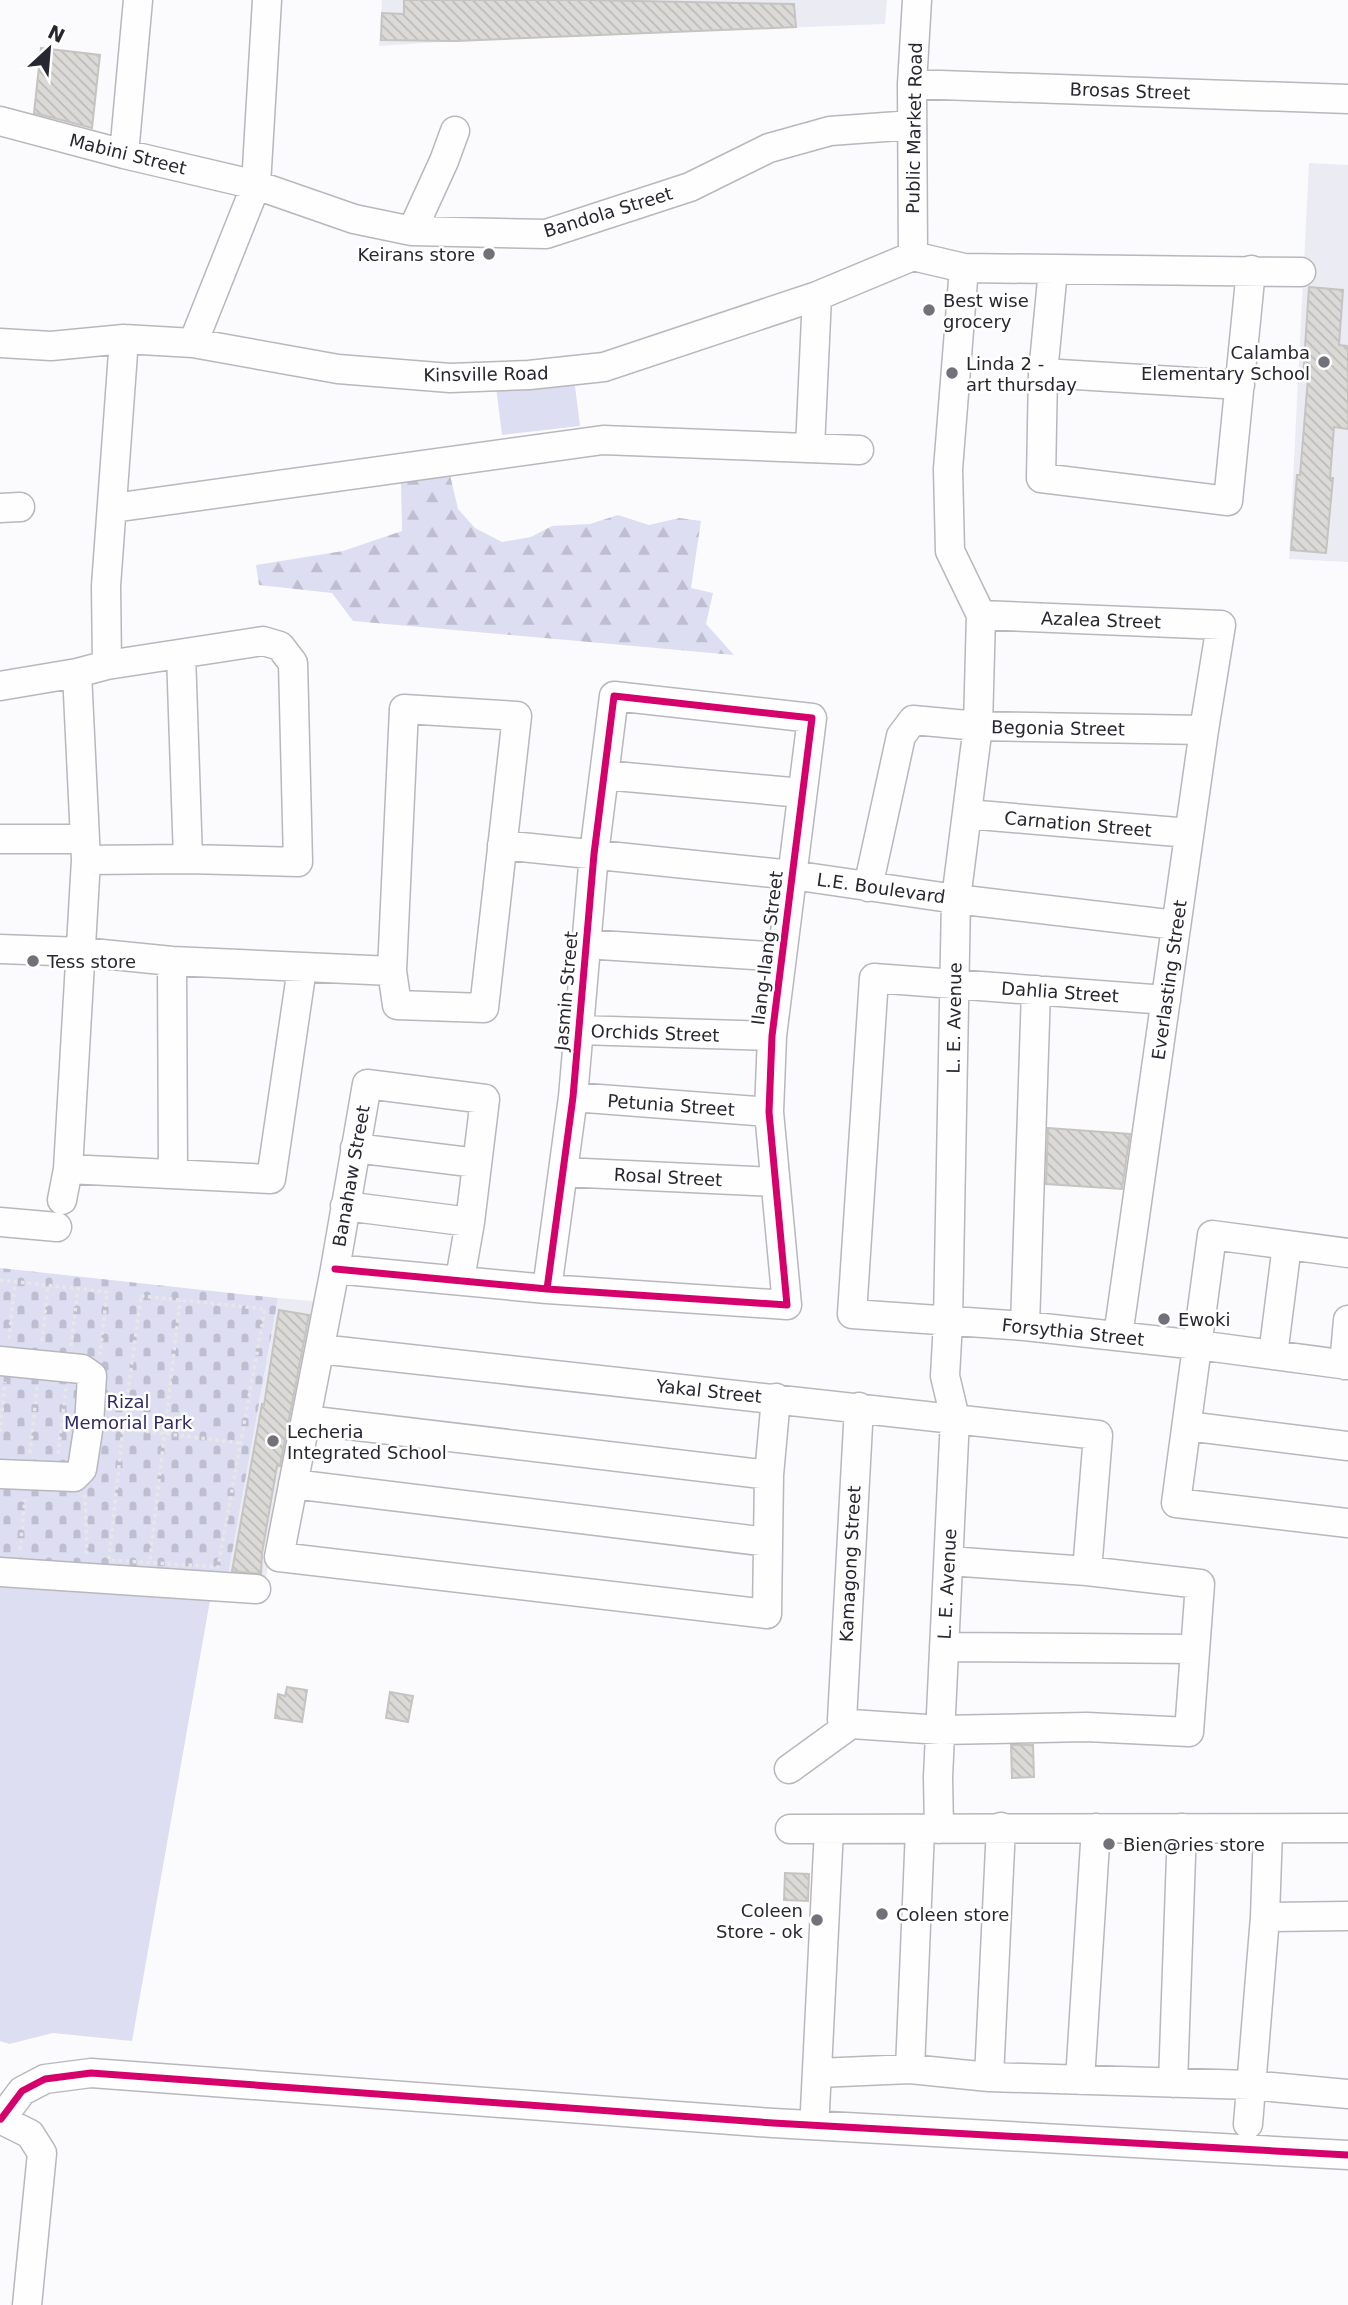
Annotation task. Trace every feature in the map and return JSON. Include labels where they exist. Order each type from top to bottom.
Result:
[{"type":"street","points":[[124,155],[138,0]]},
{"type":"street","points":[[193,343],[256,185],[267,0]]},
{"type":"street","name":"Public Market Road","points":[[913,256],[912,83],[917,0]]},
{"type":"street","name":"Brosas Street","points":[[912,83],[1348,99]]},
{"type":"street","name":"Mabini Street","points":[[0,121],[124,155],[256,185]]},
{"type":"street","name":"Bandola Street","points":[[256,185],[354,219],[412,231],[546,234],[690,187],[769,148],[830,131],[912,125]]},
{"type":"street","points":[[412,231],[455,131]]},
{"type":"street","points":[[913,256],[964,268],[1301,272]]},
{"type":"street","name":"Kinsville Road","points":[[0,342],[51,346],[124,339],[193,343],[338,369],[450,378],[529,375],[604,368],[817,296],[913,256]]},
{"type":"street","name":"L. E. Avenue","points":[[910,2069],[929,1829],[938,1777],[941,1730],[954,1418],[945,1377],[956,899],[978,726],[981,615],[950,551],[948,469],[964,268]]},
{"type":"street","points":[[1053,270],[1043,373],[1041,478],[1228,501],[1251,270]]},
{"type":"street","points":[[810,448],[817,296]]},
{"type":"street","points":[[107,665],[106,586],[124,339]]},
{"type":"street","points":[[1043,373],[1240,385]]},
{"type":"street","points":[[113,508],[603,440],[859,450]]},
{"type":"street","name":"Azalea Street","points":[[981,615],[1221,625]]},
{"type":"street","name":"Everlasting Street","points":[[1118,1336],[1203,730],[1221,625]]},
{"type":"street","points":[[0,686],[78,673],[107,665],[263,642],[280,646],[293,663],[298,862],[188,859],[0,839]]},
{"type":"street","points":[[181,654],[188,859]]},
{"type":"street","points":[[0,1222],[59,1213],[68,1169],[82,952],[85,849],[78,673]]},
{"type":"street","name":"Ilang-Ilang Street","points":[[547,1289],[787,1305],[769,1112],[772,1036],[812,718],[614,696]]},
{"type":"street","name":"Jasmin Street","points":[[547,1289],[573,1097],[594,854],[614,696]]},
{"type":"street","points":[[404,709],[517,716],[484,1008],[397,1005],[392,971],[404,709]]},
{"type":"street","name":"Begonia Street","points":[[868,887],[901,736],[913,719],[978,726],[1203,730]]},
{"type":"street","points":[[604,775],[803,793]]},
{"type":"street","name":"Carnation Street","points":[[967,814],[1189,833]]},
{"type":"street","name":"L.E. Boulevard","points":[[502,845],[792,875],[956,899],[1176,925]]},
{"type":"street","points":[[585,944],[782,957]]},
{"type":"street","points":[[0,949],[82,952],[172,961],[392,971]]},
{"type":"street","points":[[172,961],[173,1174]]},
{"type":"street","points":[[68,1169],[271,1179],[302,968]]},
{"type":"street","name":"Dahlia Street","points":[[948,1322],[852,1314],[874,978],[1166,1000]]},
{"type":"street","points":[[1025,1326],[1036,990]]},
{"type":"street","name":"Orchids Street","points":[[579,1030],[772,1036]]},
{"type":"street","name":"Banahaw Street","points":[[477,1163],[485,1099],[367,1084],[335,1269],[279,1556],[766,1614],[768,1542]]},
{"type":"street","name":"Petunia Street","points":[[573,1097],[769,1112]]},
{"type":"street","points":[[355,1148],[477,1163],[460,1279]]},
{"type":"street","name":"Rosal Street","points":[[563,1172],[774,1182]]},
{"type":"street","points":[[345,1206],[470,1223]]},
{"type":"street","points":[[1348,1253],[1212,1235],[1176,1503],[1348,1523]]},
{"type":"street","points":[[1273,1355],[1287,1245]]},
{"type":"street","points":[[335,1269],[547,1289]]},
{"type":"street","points":[[1346,1365],[1348,1320]]},
{"type":"street","name":"Forsythia Street","points":[[948,1322],[1025,1326],[1118,1336],[1346,1365]]},
{"type":"street","name":"Yakal Street","points":[[320,1349],[1098,1435],[1087,1571]]},
{"type":"street","points":[[0,1361],[82,1369],[92,1376],[89,1424],[82,1469],[74,1477],[13,1474]]},
{"type":"street","points":[[293,1484],[768,1542],[769,1475],[776,1398]]},
{"type":"street","name":"Kamagong Street","points":[[847,1722],[859,1407]]},
{"type":"street","points":[[306,1420],[769,1475]]},
{"type":"street","points":[[1187,1426],[1348,1446]]},
{"type":"street","points":[[789,1769],[847,1722],[941,1730],[1087,1727],[1189,1732],[1200,1584],[1087,1571],[949,1561]]},
{"type":"street","points":[[10,1564],[256,1589]]},
{"type":"street","points":[[944,1647],[1195,1648]]},
{"type":"street","points":[[989,2077],[1001,1827]]},
{"type":"street","points":[[1080,2080],[1096,1828]]},
{"type":"street","points":[[1173,2083],[1182,1828]]},
{"type":"street","points":[[790,1829],[1348,1828]]},
{"type":"street","points":[[815,2109],[829,1829]]},
{"type":"street","points":[[1248,2124],[1265,1917],[1268,1829]]},
{"type":"street","points":[[1265,1917],[1348,1916]]},
{"type":"street","points":[[818,2073],[910,2069],[989,2077],[1250,2085],[1348,2094]]},
{"type":"street","points":[[27,2305],[42,2153],[30,2134],[1,2119],[22,2091],[45,2079],[91,2073],[773,2123],[1348,2155]]},
{"type":"path","points":[[0,1280],[107,1292],[99,1362],[92,1376]]},
{"type":"path","points":[[10,1564],[13,1474],[40,1365],[48,1286]]},
{"type":"path","points":[[109,1560],[141,1296],[265,1309],[218,1567]]},
{"type":"path","points":[[150,1563],[180,1300]]},
{"type":"path","points":[[89,1424],[240,1443]]},
{"type":"path","points":[[74,1477],[85,1485],[87,1560]]},
{"type":"shaded area","points":[[382,0],[887,0],[885,24],[379,46]]},
{"type":"shaded area","name":"Calamba Elementary School","points":[[1309,163],[1348,165],[1348,562],[1289,559]]},
{"type":"shaded area","name":"Lecheria Integrated School","points":[[278,1298],[324,1302],[264,1586],[227,1581]]},
{"type":"green space","points":[[574,378],[580,426],[502,435],[496,387]]},
{"type":"green space","points":[[450,475],[458,509],[475,528],[502,542],[531,537],[552,526],[590,524],[618,515],[649,525],[679,518],[701,521],[691,588],[713,593],[706,624],[734,655],[353,621],[332,593],[259,585],[256,565],[343,551],[402,531],[401,482]]},
{"type":"green space","name":"Rizal Memorial Park","points":[[0,1268],[278,1298],[227,1581],[0,1566]]},
{"type":"green space","points":[[0,1582],[211,1595],[132,2041],[53,2033],[9,2044],[0,2041]]},
{"type":"building","points":[[404,0],[794,4],[796,27],[456,41],[381,40],[382,13],[404,14]]},
{"type":"building","points":[[41,48],[100,55],[92,128],[34,113]]},
{"type":"building","points":[[1309,287],[1343,290],[1339,345],[1348,346],[1348,429],[1334,427],[1330,478],[1333,478],[1326,553],[1291,550],[1308,378],[1303,378]]},
{"type":"building","points":[[1048,1128],[1130,1134],[1122,1189],[1046,1184]]},
{"type":"building","name":"Lecheria Integrated School","points":[[279,1310],[309,1315],[280,1466],[277,1466],[261,1574],[232,1571],[262,1404],[264,1405]]},
{"type":"building","points":[[287,1687],[307,1690],[302,1722],[275,1718],[278,1694],[285,1696]]},
{"type":"building","points":[[390,1692],[413,1696],[408,1722],[386,1718]]},
{"type":"building","points":[[1011,1745],[1033,1745],[1034,1777],[1012,1778]]},
{"type":"building","points":[[785,1873],[809,1874],[808,1901],[784,1900]]},
{"type":"cycle path","points":[[335,1269],[547,1289],[787,1305],[769,1112],[772,1036],[812,718],[614,696],[594,854],[573,1097],[547,1289]]},
{"type":"cycle path","points":[[1,2119],[22,2091],[45,2079],[91,2073],[773,2123],[1348,2155]]},
{"type":"place","name":"Keirans store","points":[[489,254]]},
{"type":"place","name":"Best wise grocery","points":[[929,310]]},
{"type":"place","name":"Calamba Elementary School","points":[[1324,362]]},
{"type":"place","name":"Linda 2 - art thursday","points":[[952,373]]},
{"type":"place","name":"Tess store","points":[[33,961]]},
{"type":"place","name":"Ewoki","points":[[1164,1319]]},
{"type":"place","name":"Lecheria Integrated School","points":[[273,1441]]},
{"type":"place","name":"Bien@ries store","points":[[1109,1844]]},
{"type":"place","name":"Coleen store","points":[[882,1914]]},
{"type":"place","name":"Coleen Store - ok","points":[[817,1920]]}]
